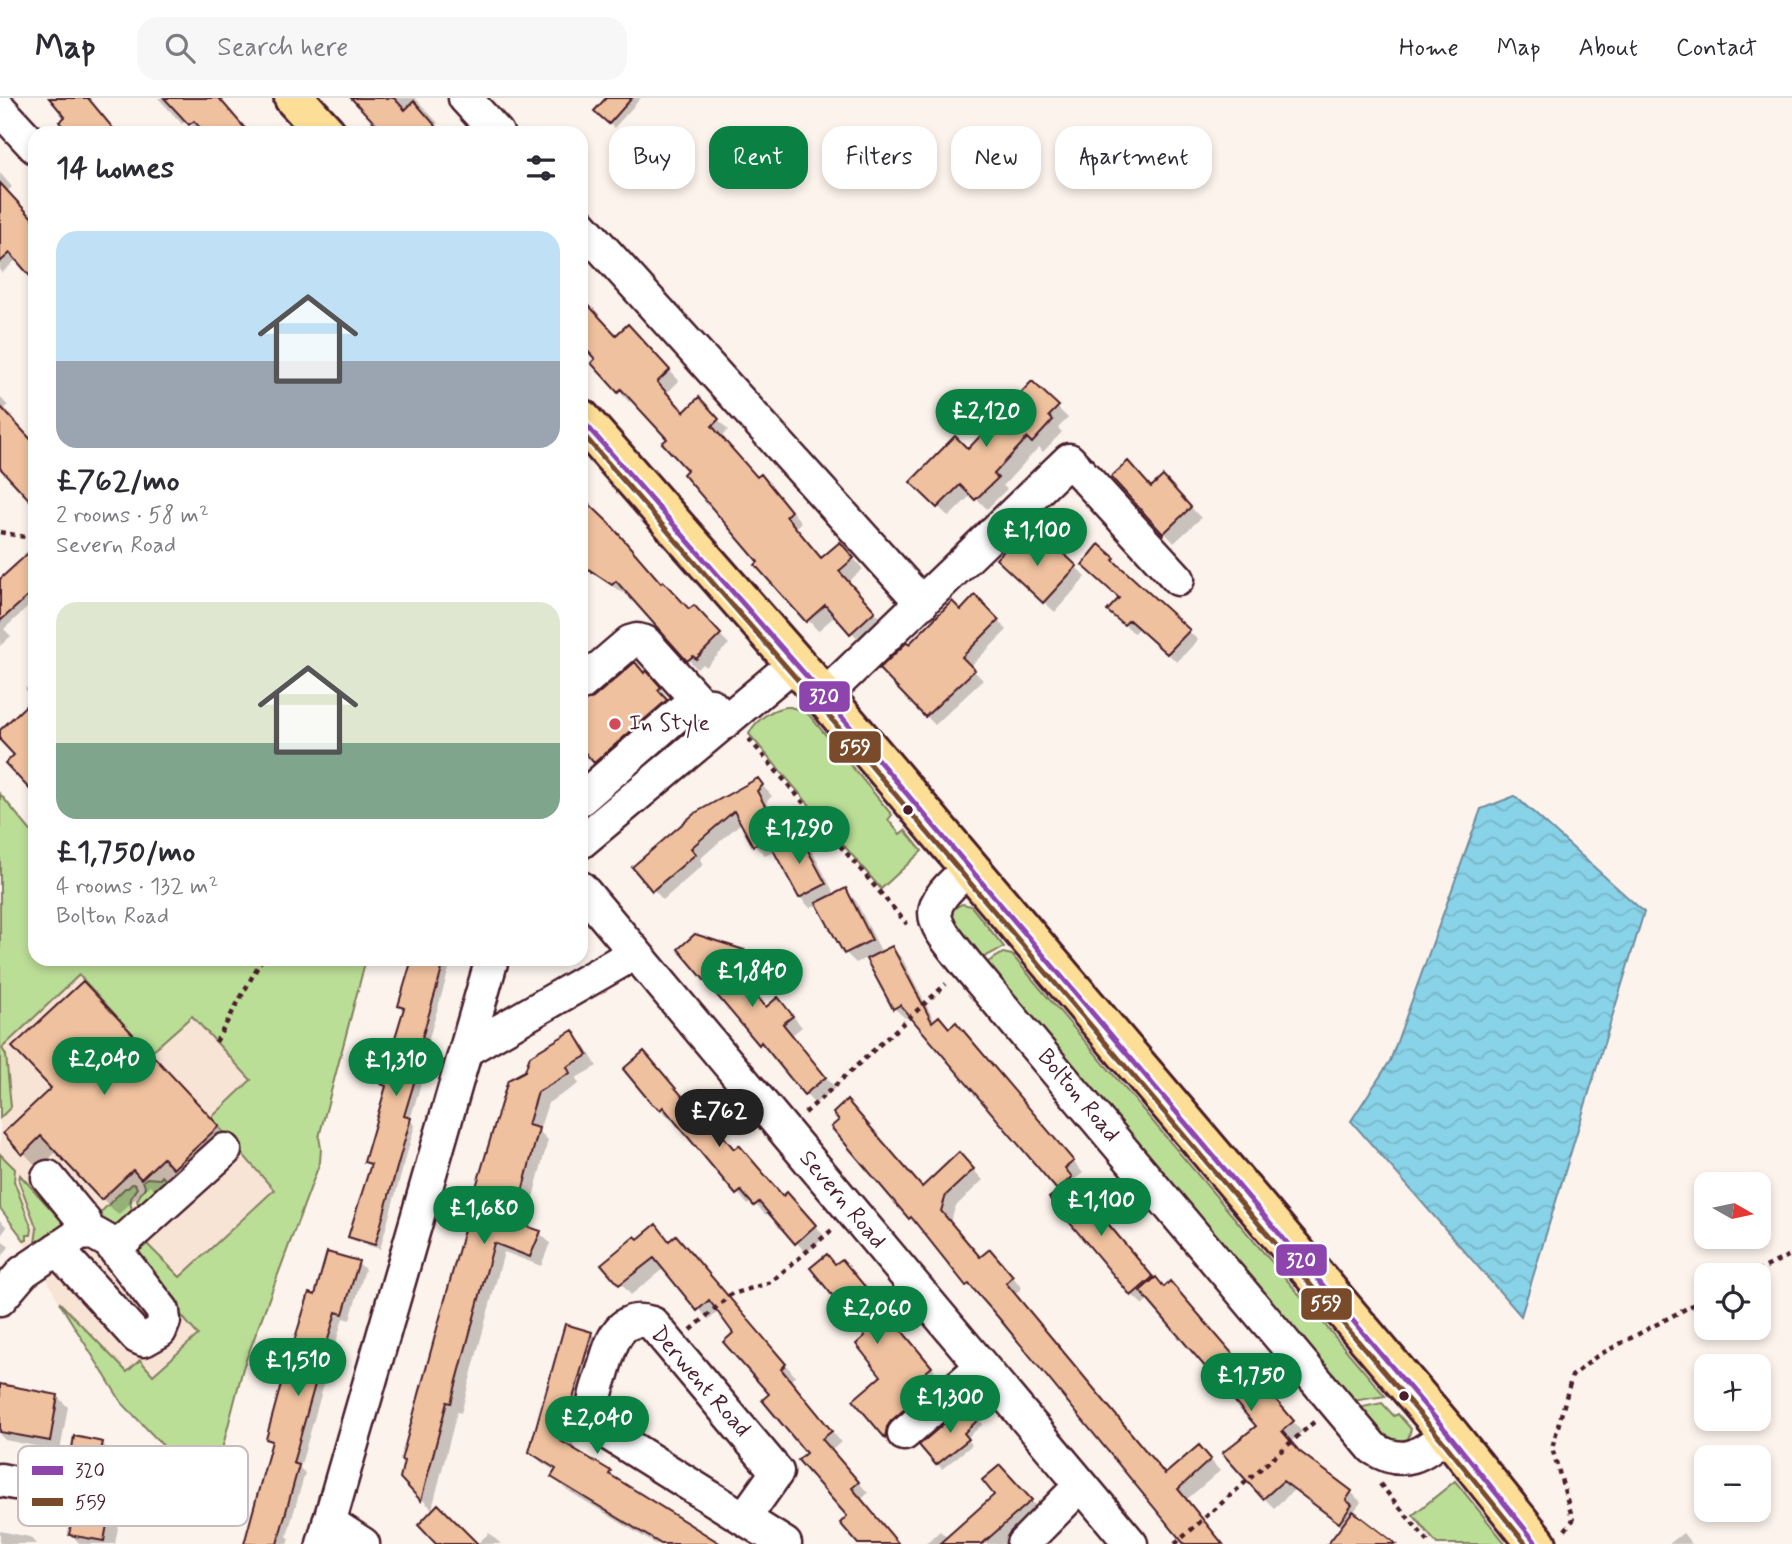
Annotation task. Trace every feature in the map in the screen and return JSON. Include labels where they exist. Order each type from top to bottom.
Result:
[{"type":"main road","points":[[295,98],[320,126]]},
{"type":"main road","points":[[588,427],[796,662],[1448,1433],[1550,1538]]},
{"type":"street","points":[[464,98],[490,126]]},
{"type":"street","points":[[0,108],[28,139]]},
{"type":"street","points":[[588,233],[922,603]]},
{"type":"street","points":[[824,695],[1069,460],[1178,579]]},
{"type":"street","points":[[588,678],[630,642],[637,640],[645,642],[699,702]]},
{"type":"street","points":[[588,836],[796,662]]},
{"type":"street","points":[[588,783],[691,703],[711,705],[726,720]]},
{"type":"street","name":"Bolton Road","points":[[970,868],[946,888],[939,898],[934,912],[937,926],[1340,1409],[1373,1448],[1385,1456],[1413,1457],[1427,1450],[1448,1433]]},
{"type":"street","name":"Severn Road","points":[[588,896],[1131,1544]]},
{"type":"street","points":[[466,1050],[635,953]]},
{"type":"street","points":[[363,1544],[326,1533],[490,966]]},
{"type":"street","points":[[115,1249],[225,1150]]},
{"type":"street","points":[[48,1177],[85,1222],[87,1233]]},
{"type":"street","points":[[0,1299],[23,1272],[78,1235],[95,1234],[109,1242],[163,1311],[164,1321],[160,1331],[144,1339],[137,1336],[52,1253]]},
{"type":"street","name":"Derwent Road","points":[[745,1517],[777,1472],[652,1323],[637,1321],[621,1328],[611,1345],[594,1399],[596,1422],[604,1431],[785,1544]]},
{"type":"street","points":[[904,1434],[981,1367]]},
{"type":"street","points":[[1023,1544],[1080,1486]]},
{"type":"path","points":[[0,532],[28,538]]},
{"type":"path","points":[[785,1132],[967,965]]},
{"type":"path","points":[[216,1042],[258,966]]},
{"type":"path","points":[[673,1348],[730,1295],[771,1282],[852,1213]]},
{"type":"path","points":[[1771,1264],[1792,1254]]},
{"type":"path","points":[[1550,1538],[1573,1520],[1552,1448],[1572,1376],[1597,1356],[1694,1304]]},
{"type":"path","points":[[1175,1544],[1325,1412],[1340,1409]]},
{"type":"shaded area","points":[[0,794],[28,828],[28,966],[364,966],[319,1137],[320,1162],[243,1368],[223,1446],[163,1446],[122,1403],[42,1270],[0,1208]]},
{"type":"green space","points":[[790,707],[810,716],[892,815],[888,820],[900,834],[905,830],[922,851],[881,889],[749,734],[766,715]]},
{"type":"green space","points":[[0,794],[28,828],[28,966],[364,966],[319,1137],[320,1162],[243,1368],[223,1446],[163,1446],[122,1403],[59,1302],[127,1372],[140,1360],[153,1375],[198,1335],[133,1259],[141,1238],[180,1277],[274,1190],[211,1118],[251,1080],[192,1016],[150,1053],[79,975],[2,1048],[6,1055],[11,1107],[0,1118]]},
{"type":"green space","points":[[962,904],[971,906],[1004,947],[975,962],[949,918],[954,908]]},
{"type":"green space","points":[[1003,953],[1012,955],[1385,1396],[1346,1402],[978,968]]},
{"type":"green space","points":[[0,1154],[15,1169],[14,1181],[32,1229],[27,1240],[24,1240],[0,1208]]},
{"type":"green space","points":[[20,1175],[69,1229],[39,1249],[35,1243],[37,1229],[19,1181]]},
{"type":"green space","points":[[162,1176],[172,1187],[139,1207],[137,1200],[145,1187],[143,1181],[147,1178],[160,1179]]},
{"type":"green space","points":[[132,1184],[137,1188],[130,1202],[136,1217],[110,1231],[97,1216]]},
{"type":"green space","points":[[1382,1403],[1394,1416],[1398,1414],[1411,1429],[1408,1439],[1392,1442],[1384,1439],[1353,1409]]},
{"type":"green space","points":[[1455,1481],[1506,1544],[1437,1544],[1413,1515]]},
{"type":"water","points":[[1515,796],[1644,912],[1521,1316],[1351,1121],[1390,1061],[1481,809]]},
{"type":"building","points":[[49,98],[88,98],[111,126],[62,126],[59,122],[65,117]]},
{"type":"building","points":[[164,98],[219,98],[243,126],[199,126],[194,121],[189,125]]},
{"type":"building","points":[[351,98],[394,98],[405,110],[414,101],[436,126],[377,126]]},
{"type":"building","points":[[606,98],[632,98],[609,124],[594,111]]},
{"type":"building","points":[[0,183],[28,213],[28,274],[10,253],[0,262]]},
{"type":"building","points":[[588,305],[616,335],[628,324],[670,370],[657,382],[684,412],[699,397],[719,419],[712,426],[757,477],[761,474],[791,511],[786,516],[821,558],[840,542],[854,558],[839,571],[875,611],[850,634],[825,605],[806,622],[755,565],[758,562],[683,474],[687,470],[662,443],[667,439],[621,389],[618,393],[591,363],[595,359],[588,352]]},
{"type":"building","points":[[1032,381],[1059,406],[1049,416],[1053,420],[1032,443],[1027,438],[994,474],[998,478],[975,500],[960,485],[937,508],[910,482],[955,436],[968,449]]},
{"type":"building","points":[[0,406],[28,436],[28,498],[0,468]]},
{"type":"building","points":[[1128,461],[1151,487],[1163,476],[1191,507],[1163,534],[1111,477]]},
{"type":"building","points":[[588,503],[661,583],[663,581],[689,609],[694,605],[721,634],[696,659],[693,656],[687,661],[616,581],[612,585],[588,569]]},
{"type":"building","points":[[1015,539],[1035,557],[1050,541],[1077,566],[1043,603],[996,559]]},
{"type":"building","points":[[1099,544],[1190,630],[1167,654],[1129,620],[1124,625],[1107,611],[1119,598],[1082,565]]},
{"type":"building","points":[[28,553],[28,596],[0,621],[0,579]]},
{"type":"building","points":[[975,595],[999,620],[962,657],[975,670],[925,717],[879,669],[907,642],[909,644],[952,601],[961,610]]},
{"type":"building","points":[[635,662],[661,687],[658,690],[667,700],[594,763],[588,756],[588,700]]},
{"type":"building","points":[[28,704],[28,788],[5,763],[14,755],[0,740],[0,730]]},
{"type":"building","points":[[758,778],[763,785],[757,791],[779,832],[753,846],[734,811],[691,848],[696,854],[652,891],[632,867],[695,813]]},
{"type":"building","points":[[799,834],[826,884],[799,898],[772,848]]},
{"type":"building","points":[[846,888],[872,940],[844,954],[816,903]]},
{"type":"building","points":[[695,934],[744,950],[728,963],[766,1007],[778,997],[793,1016],[783,1024],[826,1077],[804,1095],[678,949]]},
{"type":"building","points":[[892,946],[932,1022],[939,1016],[949,1028],[956,1022],[1074,1161],[1065,1168],[1072,1177],[1057,1190],[900,1005],[893,1009],[866,959]]},
{"type":"building","points":[[410,966],[443,966],[422,1038],[427,1040],[404,1116],[411,1118],[375,1245],[348,1237],[371,1164],[364,1162],[386,1086],[381,1084],[404,1008],[398,1006]]},
{"type":"building","points":[[83,981],[219,1126],[173,1169],[163,1158],[141,1179],[133,1170],[101,1200],[41,1136],[22,1155],[3,1133],[51,1088],[12,1047]]},
{"type":"building","points":[[573,1030],[588,1055],[567,1067],[570,1073],[538,1092],[528,1125],[539,1128],[514,1222],[541,1231],[530,1257],[494,1243],[451,1403],[447,1402],[421,1501],[400,1478],[404,1461],[401,1460],[508,1080],[525,1071],[530,1056]]},
{"type":"building","points":[[644,1051],[688,1103],[693,1100],[734,1149],[739,1145],[783,1196],[787,1192],[816,1225],[795,1244],[759,1202],[754,1206],[741,1191],[736,1195],[663,1107],[660,1110],[651,1103],[623,1069]]},
{"type":"building","points":[[847,1100],[922,1187],[959,1152],[974,1169],[946,1195],[941,1211],[980,1257],[990,1249],[1013,1276],[1006,1283],[1165,1474],[1199,1445],[1211,1459],[1178,1489],[1223,1544],[1184,1544],[998,1317],[969,1284],[966,1286],[911,1217],[909,1219],[831,1127],[839,1120],[833,1113]]},
{"type":"building","points":[[1071,1180],[1153,1277],[1131,1296],[1049,1198]]},
{"type":"building","points":[[656,1224],[669,1241],[676,1235],[786,1364],[781,1369],[832,1431],[822,1439],[859,1482],[852,1488],[899,1544],[858,1544],[840,1523],[847,1516],[798,1460],[806,1453],[762,1400],[769,1394],[723,1342],[733,1333],[709,1300],[697,1311],[654,1258],[619,1285],[601,1264],[635,1236],[638,1239]]},
{"type":"building","points":[[327,1252],[359,1261],[343,1314],[336,1312],[293,1463],[299,1465],[277,1544],[244,1544],[272,1441],[266,1439],[283,1377],[309,1293],[315,1295]]},
{"type":"building","points":[[827,1254],[835,1264],[842,1259],[932,1367],[919,1378],[928,1389],[891,1421],[885,1438],[853,1400],[881,1376],[856,1344],[865,1336],[810,1268]]},
{"type":"building","points":[[1156,1277],[1164,1287],[1170,1281],[1259,1385],[1262,1383],[1294,1421],[1282,1431],[1299,1451],[1352,1491],[1346,1500],[1352,1505],[1339,1523],[1283,1481],[1263,1499],[1222,1453],[1256,1426],[1140,1291]]},
{"type":"building","points":[[565,1324],[592,1332],[561,1441],[721,1544],[661,1544],[551,1477],[556,1469],[529,1452]]},
{"type":"building","points":[[0,1384],[58,1395],[50,1441],[0,1432]]},
{"type":"building","points":[[967,1404],[980,1418],[964,1433],[969,1439],[936,1465],[919,1445]]},
{"type":"building","points":[[74,1436],[103,1442],[102,1446],[72,1446]]},
{"type":"building","points":[[1000,1465],[1032,1500],[982,1544],[939,1544],[994,1495],[982,1480]]},
{"type":"building","points":[[438,1504],[478,1544],[436,1544],[418,1525]]},
{"type":"building","points":[[1353,1511],[1396,1544],[1328,1544]]},
{"type":"building","points":[[71,1526],[107,1526],[104,1541],[69,1535]]},
{"type":"transit line","name":"320","points":[[588,427],[824,696],[1448,1433],[1537,1544]]},
{"type":"transit line","name":"559","points":[[588,440],[817,702],[1441,1439],[1526,1544]]},
{"type":"place","name":"In Style","points":[[615,724]]}]
